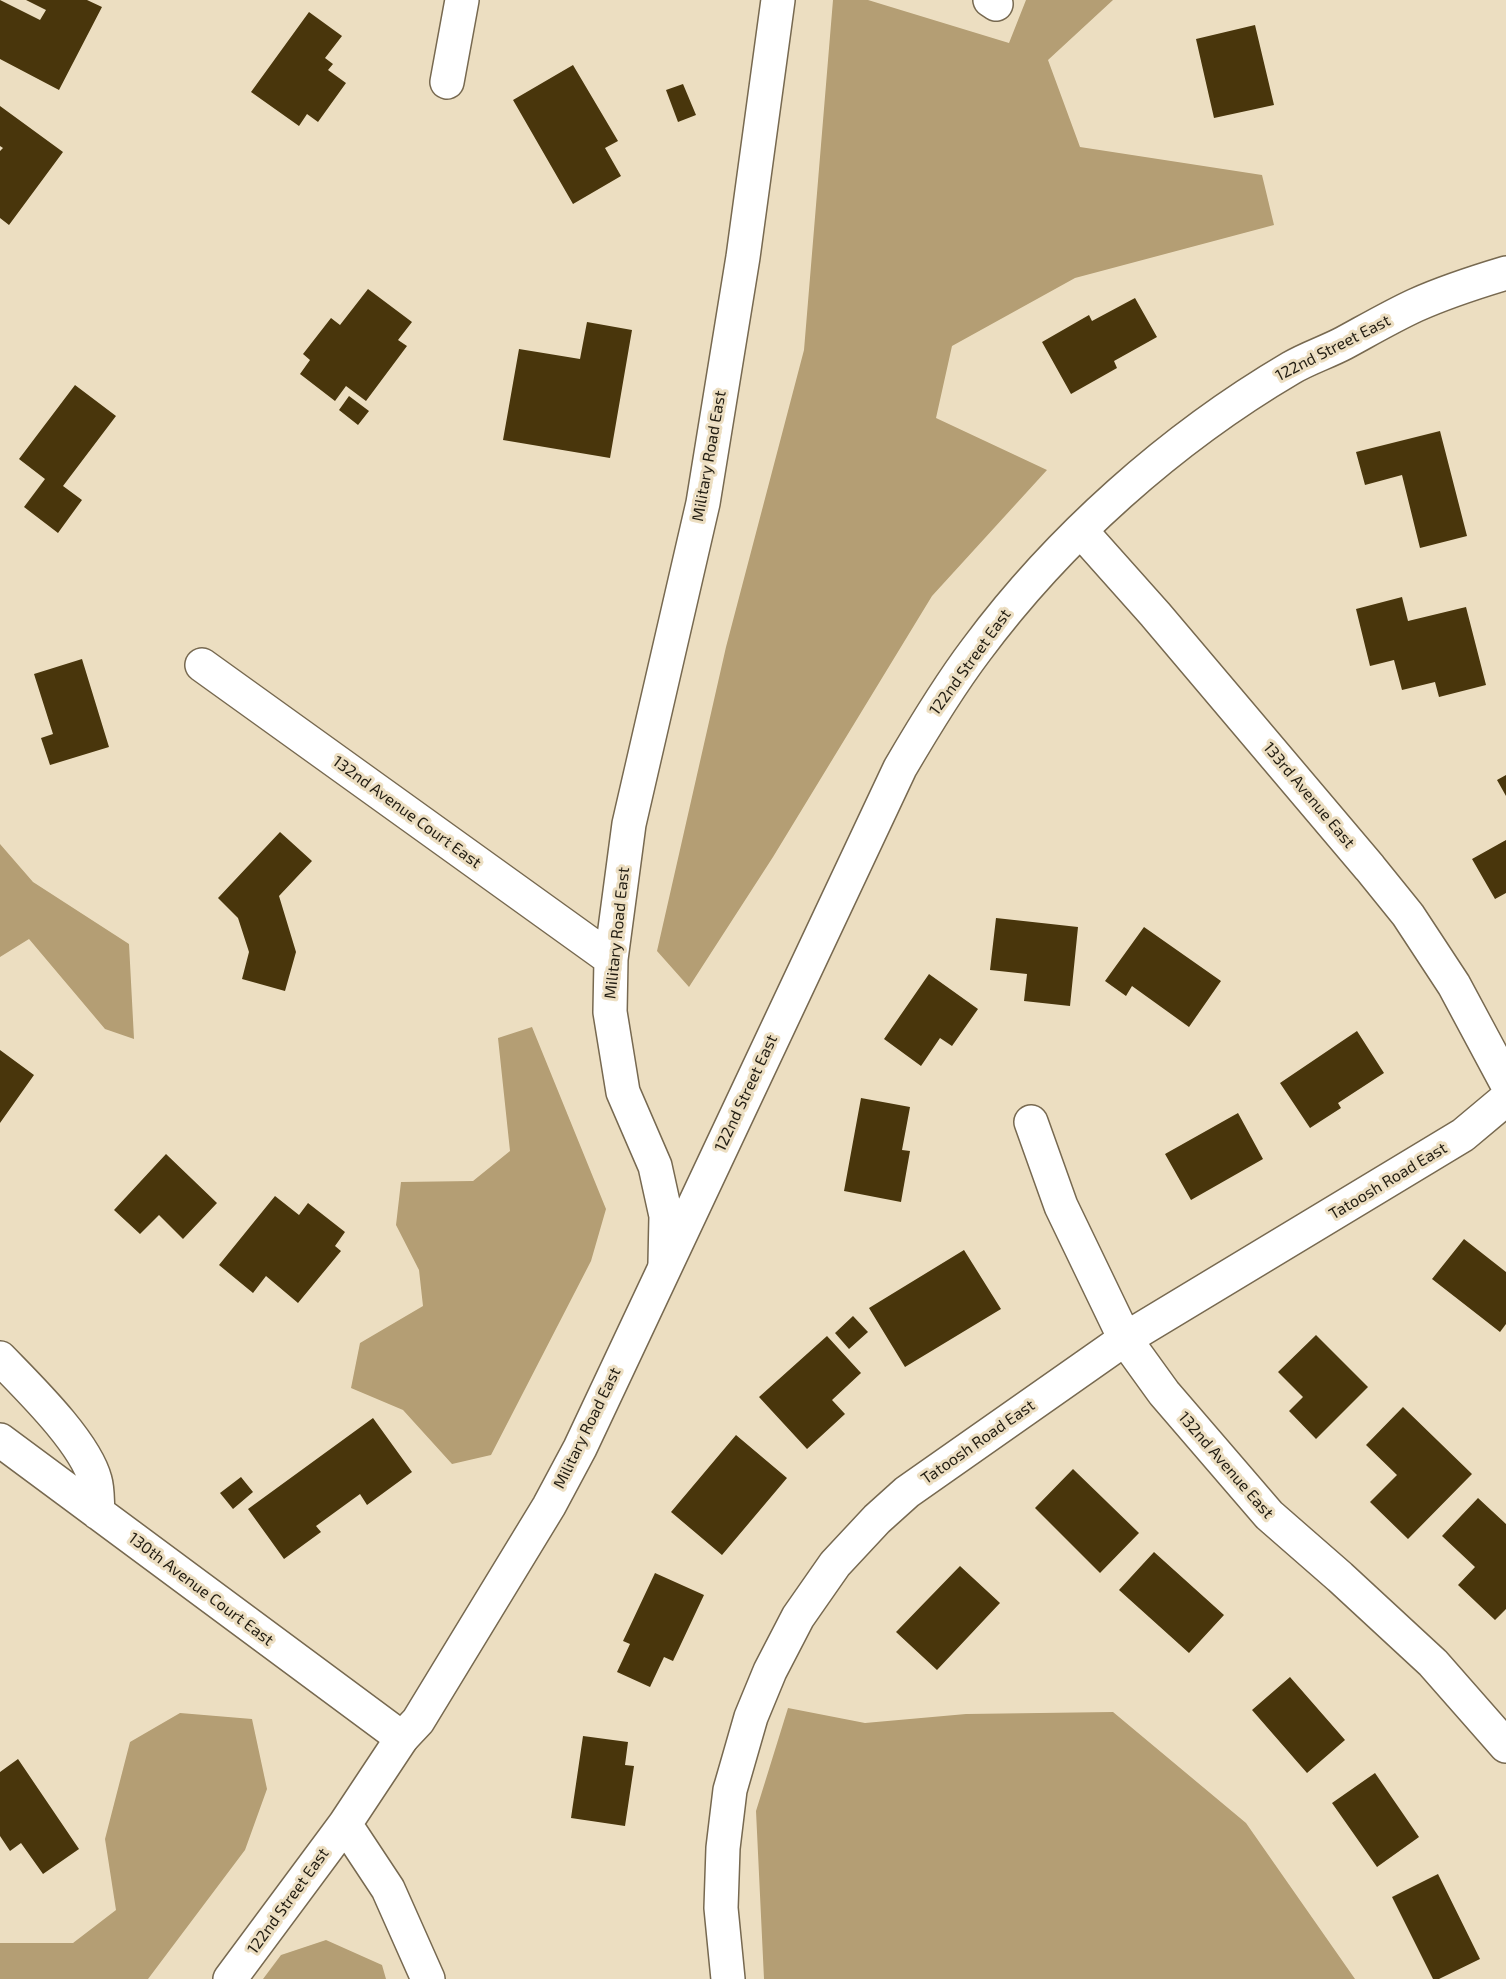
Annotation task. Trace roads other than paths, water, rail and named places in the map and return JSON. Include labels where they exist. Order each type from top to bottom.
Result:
[{"type":"street","points":[[447,82],[462,0]]},
{"type":"street","name":"Military Road East","points":[[345,1824],[402,1738],[418,1721],[549,1506],[580,1448],[665,1263],[666,1216],[655,1166],[623,1092],[610,1012],[611,959],[629,824],[703,502],[743,257],[778,0]]},
{"type":"street","name":"122nd Street East","points":[[665,1263],[900,768],[936,707],[976,649],[1020,594],[1148,467],[1233,404],[1293,366],[1416,305],[1506,273]]},
{"type":"street","name":"133rd Avenue East","points":[[1081,531],[1155,614],[1408,915],[1454,985],[1506,1082]]},
{"type":"street","name":"132nd Avenue Court East","points":[[202,665],[611,959]]},
{"type":"street","name":"Tatoosh Road East","points":[[728,1979],[721,1908],[723,1848],[730,1790],[751,1717],[770,1671],[798,1617],[835,1564],[907,1492],[1125,1339],[1463,1136],[1506,1099]]},
{"type":"street","name":"132nd Avenue East","points":[[1031,1122],[1061,1206],[1125,1339],[1164,1393],[1269,1515],[1433,1663],[1506,1746]]},
{"type":"street","points":[[0,1358],[61,1424],[85,1457],[95,1480],[98,1513]]},
{"type":"street","name":"130th Avenue Court East","points":[[0,1440],[402,1738]]},
{"type":"street","points":[[345,1824],[388,1889],[428,1979]]},
{"type":"street","name":"122nd Street East","points":[[231,1979],[345,1824]]}]
